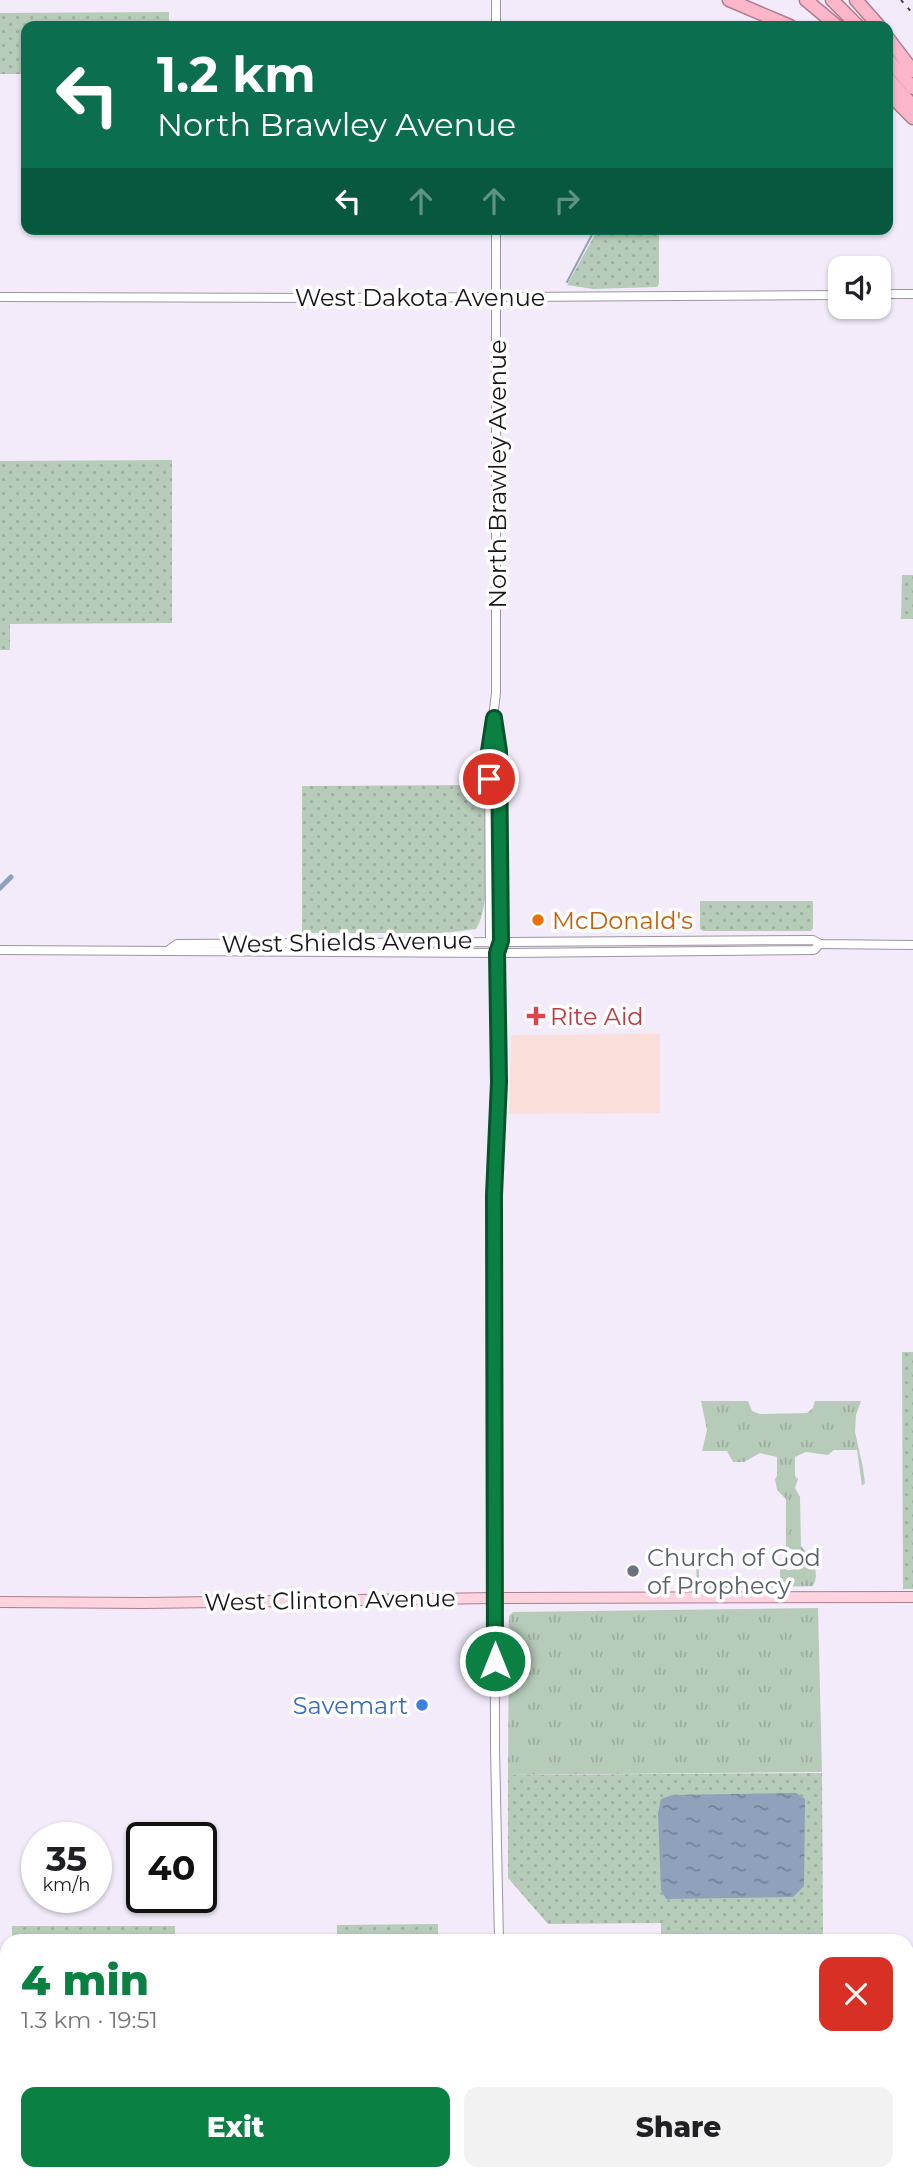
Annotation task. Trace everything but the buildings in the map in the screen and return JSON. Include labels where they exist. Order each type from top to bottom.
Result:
[{"type":"highway","points":[[729,0],[778,21]]},
{"type":"highway","points":[[806,0],[831,21]]},
{"type":"highway","points":[[832,0],[854,21]]},
{"type":"highway","points":[[856,0],[875,21]]},
{"type":"highway","points":[[893,45],[913,71]]},
{"type":"highway","points":[[893,65],[913,88]]},
{"type":"highway","points":[[893,84],[913,106]]},
{"type":"highway","points":[[893,98],[913,118]]},
{"type":"main road","name":"West Clinton Avenue","points":[[0,1602],[913,1597]]},
{"type":"street","points":[[496,0],[496,21]]},
{"type":"street","name":"North Brawley Avenue","points":[[496,235],[494,718],[489,751],[489,800],[490,940],[497,953]]},
{"type":"street","points":[[891,294],[913,294]]},
{"type":"street","name":"West Dakota Avenue","points":[[0,297],[497,298],[828,295]]},
{"type":"street","name":"North Brawley Avenue","points":[[494,718],[499,751],[501,941],[497,953],[499,1082],[494,1195],[495,1789],[499,1934]]},
{"type":"street","points":[[489,800],[494,811],[495,842],[500,850]]},
{"type":"street","name":"West Shields Avenue","points":[[170,950],[177,944],[490,940],[813,940],[820,944],[913,945]]},
{"type":"street","points":[[599,952],[605,945],[626,945],[632,941]]},
{"type":"street","points":[[644,951],[649,946],[686,946],[693,941]]},
{"type":"street","name":"West Shields Avenue","points":[[0,950],[497,953],[814,950],[820,944]]},
{"type":"shaded area","points":[[660,1034],[660,1113],[509,1114],[511,1035]]},
{"type":"green space","points":[[169,12],[169,21],[21,21],[21,74],[0,74],[0,13]]},
{"type":"green space","points":[[595,235],[659,235],[657,287],[593,289],[567,285]]},
{"type":"green space","points":[[172,460],[172,623],[10,624],[10,650],[0,650],[0,461]]},
{"type":"green space","points":[[902,575],[913,575],[913,619],[901,619]]},
{"type":"green space","points":[[482,785],[486,817],[487,880],[485,900],[476,929],[444,933],[302,933],[302,786]]},
{"type":"green space","points":[[700,901],[813,901],[813,928],[811,931],[703,931],[700,929]]},
{"type":"green space","points":[[902,1352],[913,1352],[913,1589],[903,1589]]},
{"type":"green space","points":[[701,1401],[748,1401],[752,1411],[760,1414],[807,1413],[813,1408],[815,1401],[861,1401],[856,1415],[855,1432],[865,1483],[862,1486],[857,1450],[834,1450],[828,1455],[806,1452],[795,1457],[795,1476],[798,1479],[795,1488],[800,1497],[801,1546],[815,1570],[813,1586],[702,1589],[697,1586],[696,1562],[699,1563],[699,1585],[780,1584],[780,1566],[793,1570],[801,1559],[796,1550],[786,1548],[786,1499],[777,1490],[777,1457],[760,1453],[744,1462],[733,1462],[727,1451],[702,1451],[707,1430]]},
{"type":"green space","points":[[818,1608],[822,1772],[508,1775],[509,1616],[513,1612]]},
{"type":"green space","points":[[822,1773],[823,1934],[661,1934],[661,1923],[548,1924],[508,1878],[508,1775]]},
{"type":"green space","points":[[438,1924],[438,1934],[337,1934],[337,1925]]},
{"type":"green space","points":[[12,1926],[175,1926],[175,1934],[12,1934]]},
{"type":"water","points":[[796,1793],[805,1799],[804,1886],[793,1897],[666,1899],[661,1890],[658,1813],[661,1799],[672,1795]]},
{"type":"waterway","points":[[567,282],[592,235]]},
{"type":"waterway","points":[[0,888],[11,877]]},
{"type":"railway","points":[[901,0],[913,14]]},
{"type":"place","name":"McDonald's","points":[[538,920]]},
{"type":"place","name":"Rite Aid","points":[[536,1016]]},
{"type":"place","name":"Church of God of Prophecy","points":[[633,1571]]},
{"type":"place","name":"Savemart","points":[[422,1705]]},
{"type":"route","points":[[489,779],[489,751],[494,718],[499,751],[501,941],[497,953],[499,1082],[494,1195],[495,1661]]}]
